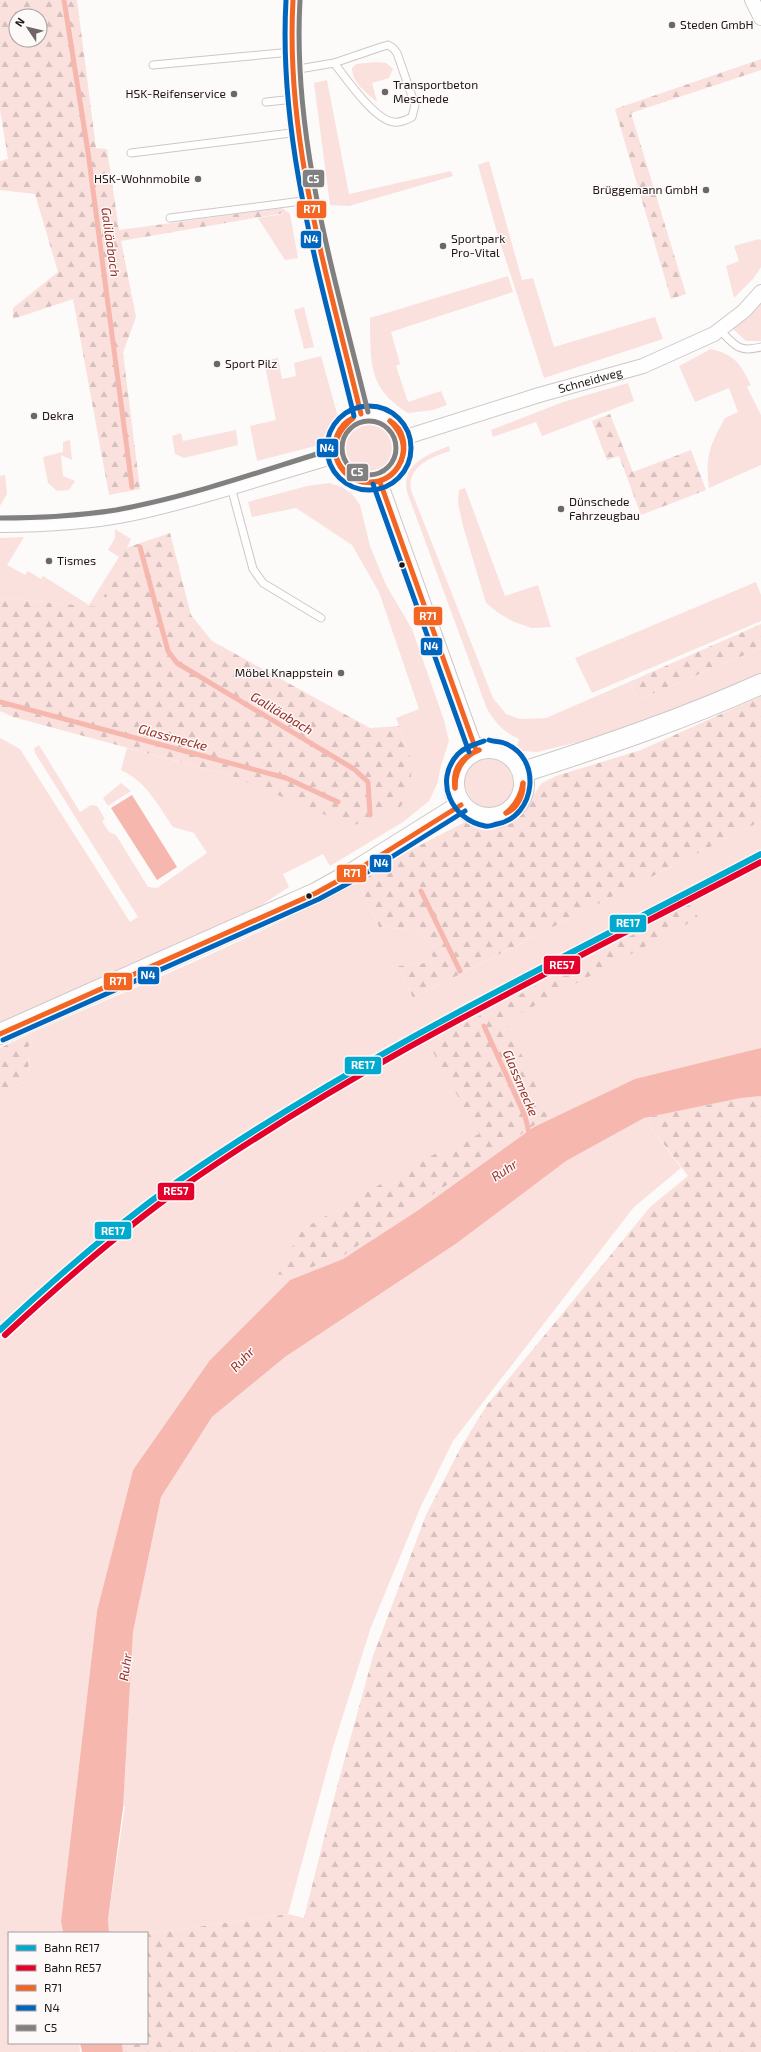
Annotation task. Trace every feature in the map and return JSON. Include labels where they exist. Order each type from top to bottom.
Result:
[{"type":"main road","points":[[523,772],[654,729],[713,706],[761,684]]},
{"type":"main road","points":[[487,747],[499,749],[509,754],[518,762],[523,772],[523,793],[519,802],[504,815],[494,818],[478,817],[461,805],[455,793],[454,780],[457,767],[465,757],[476,750],[487,747]]},
{"type":"main road","points":[[0,1034],[316,893],[354,872],[461,805]]},
{"type":"street","points":[[293,0],[292,52],[295,99],[310,200],[361,414]]},
{"type":"street","points":[[752,0],[761,18]]},
{"type":"street","name":"Schneidweg","points":[[403,438],[539,395],[643,366],[714,334],[744,311],[761,292]]},
{"type":"street","points":[[361,414],[382,416],[391,421],[403,438],[404,448],[399,467],[392,475],[380,482],[364,483],[354,480],[345,474],[339,466],[335,456],[334,445],[337,435],[351,418],[361,414]]},
{"type":"street","points":[[0,525],[31,525],[128,514],[231,487],[335,456]]},
{"type":"street","points":[[380,482],[476,750]]},
{"type":"lane","points":[[293,70],[334,64],[381,46],[388,46],[393,48],[400,61],[415,104],[412,117],[403,122],[393,122],[382,118],[334,64]]},
{"type":"lane","points":[[152,64],[292,52]]},
{"type":"lane","points":[[266,102],[295,99]]},
{"type":"lane","points":[[131,153],[299,132]]},
{"type":"lane","points":[[170,218],[310,200]]},
{"type":"lane","points":[[720,330],[736,346],[749,350],[761,347]]},
{"type":"lane","points":[[231,487],[253,569],[257,576],[263,583],[321,618]]},
{"type":"green space","points":[[0,0],[77,0],[96,148],[107,149],[119,230],[282,208],[284,213],[121,241],[136,317],[123,353],[140,489],[109,495],[73,299],[13,319],[13,308],[58,272],[35,194],[0,190],[0,161],[8,159],[0,110]]},
{"type":"green space","points":[[761,59],[761,70],[631,113],[686,294],[671,299],[615,109]]},
{"type":"green space","points":[[376,62],[386,63],[393,69],[389,78],[372,83],[377,102],[357,83],[354,78],[352,68],[356,64]]},
{"type":"green space","points":[[327,80],[349,194],[451,171],[453,176],[349,206],[330,205],[314,83]]},
{"type":"green space","points":[[489,161],[522,280],[533,278],[554,347],[655,317],[663,339],[544,378],[498,236],[478,165]]},
{"type":"green space","points":[[282,208],[290,214],[298,258],[285,260],[258,218],[283,214]]},
{"type":"green space","points":[[759,239],[761,240],[761,267],[753,279],[734,298],[726,266],[739,261],[734,246]]},
{"type":"green space","points":[[508,276],[513,292],[391,332],[400,364],[396,366],[408,402],[441,391],[447,405],[433,410],[408,413],[385,394],[374,373],[370,318]]},
{"type":"green space","points":[[761,303],[761,341],[746,341],[732,328],[748,317]]},
{"type":"green space","points":[[304,307],[314,347],[304,349],[294,310]]},
{"type":"green space","points":[[711,349],[732,357],[744,371],[751,385],[747,387],[761,415],[761,465],[709,488],[708,459],[712,444],[725,418],[738,412],[729,388],[695,402],[679,366]]},
{"type":"green space","points":[[321,356],[338,417],[326,433],[323,444],[257,461],[250,426],[276,420],[264,361],[278,358],[282,379],[296,376],[294,363]]},
{"type":"green space","points":[[628,383],[634,401],[542,436],[536,422],[493,437],[491,430],[563,402]]},
{"type":"green space","points":[[610,414],[633,472],[691,450],[706,490],[641,515],[619,456],[607,460],[592,421]]},
{"type":"green space","points":[[365,425],[373,425],[382,429],[388,435],[392,448],[388,461],[382,467],[373,471],[365,471],[356,467],[350,461],[346,452],[346,444],[350,435],[356,429]]},
{"type":"green space","points":[[236,430],[238,445],[184,458],[175,454],[172,436],[181,433],[183,441]]},
{"type":"green space","points":[[70,440],[72,460],[61,455],[63,476],[75,481],[69,490],[57,491],[48,483],[43,457],[63,452],[63,442]]},
{"type":"green space","points":[[449,446],[450,451],[436,456],[422,464],[417,469],[411,482],[411,490],[493,698],[506,714],[520,719],[546,718],[629,682],[638,700],[761,648],[761,675],[625,731],[537,752],[523,751],[516,748],[519,739],[500,727],[487,709],[407,492],[406,482],[408,474],[412,468],[424,457]]},
{"type":"green space","points":[[5,475],[7,494],[0,506],[0,476]]},
{"type":"green space","points":[[329,483],[342,487],[353,495],[360,505],[370,546],[386,585],[412,629],[444,720],[449,741],[440,769],[438,782],[429,801],[403,822],[330,866],[323,854],[283,874],[289,887],[249,913],[0,1025],[0,738],[20,749],[130,922],[138,917],[35,753],[34,748],[39,745],[80,812],[91,805],[97,806],[105,819],[102,821],[109,832],[116,835],[148,887],[157,888],[207,853],[194,833],[173,827],[145,787],[121,770],[127,748],[232,776],[413,764],[396,718],[419,709],[379,592],[352,545],[296,508],[252,517],[248,502],[307,486]]},
{"type":"green space","points":[[465,488],[505,596],[538,585],[551,627],[532,628],[514,622],[497,612],[486,603],[463,526],[458,503],[459,490]]},
{"type":"green space","points":[[115,529],[131,539],[99,607],[0,598],[0,538],[24,537],[7,565],[25,575],[28,571],[41,579],[43,576],[89,605],[119,557],[108,550],[115,538]]},
{"type":"green space","points":[[170,533],[191,615],[212,641],[370,728],[399,726],[413,764],[407,799],[400,807],[352,826],[232,776],[13,717],[0,711],[0,598],[99,607],[126,548]]},
{"type":"green space","points":[[756,582],[761,595],[761,621],[592,693],[575,658]]},
{"type":"green space","points":[[761,624],[761,648],[638,700],[629,682]]},
{"type":"green space","points":[[761,696],[761,821],[413,998],[398,966],[435,962],[422,931],[379,927],[358,882],[397,857],[467,821],[493,827],[506,826],[520,813],[542,783],[556,776],[641,750]]},
{"type":"green space","points":[[487,757],[498,757],[507,765],[516,785],[506,801],[495,807],[484,807],[474,801],[467,792],[464,781],[467,770],[475,761]]},
{"type":"green space","points":[[121,783],[131,791],[108,806],[103,798]]},
{"type":"green space","points":[[761,821],[761,1048],[420,1209],[343,1259],[290,1280],[210,1360],[133,1470],[97,1611],[61,1921],[63,1932],[8,1932],[8,2044],[79,2044],[80,2052],[0,2052],[0,1093],[29,1080],[28,1048],[35,1031],[239,941],[319,903],[358,882],[379,927],[422,931],[436,962],[398,966],[413,998]]},
{"type":"green space","points":[[691,904],[698,918],[506,1021],[549,1115],[344,1255],[288,1276],[276,1274],[303,1229],[424,1159],[479,1134],[428,1043]]},
{"type":"green space","points":[[35,1031],[28,1048],[29,1080],[0,1093],[0,1048]]},
{"type":"green space","points":[[761,1096],[761,2052],[123,2052],[122,2044],[148,2044],[148,1934],[288,1914],[304,1918],[334,1798],[373,1656],[426,1515],[461,1447],[487,1405],[651,1206],[688,1176],[644,1118],[741,1098]]},
{"type":"green space","points":[[644,1118],[681,1168],[634,1207],[453,1441],[421,1506],[371,1627],[333,1747],[288,1914],[148,1934],[148,1932],[109,1932],[108,1919],[125,1806],[123,1806],[133,1632],[161,1497],[212,1417],[285,1357],[457,1243],[566,1161]]},
{"type":"water","points":[[132,795],[177,867],[157,880],[111,808]]},
{"type":"water","name":"Ruhr","points":[[761,1048],[761,1096],[741,1098],[644,1118],[566,1161],[457,1243],[285,1357],[212,1417],[161,1497],[133,1632],[123,1808],[108,1919],[109,1932],[63,1932],[61,1921],[97,1611],[133,1470],[210,1360],[290,1280],[343,1259],[420,1209],[534,1127],[635,1079]]},
{"type":"water","points":[[80,2044],[122,2044],[123,2052],[82,2052]]},
{"type":"waterway","name":"Galiläabach","points":[[64,0],[88,152],[132,487]]},
{"type":"waterway","name":"Galiläabach","points":[[140,547],[168,651],[177,663],[354,769],[368,782],[370,815]]},
{"type":"waterway","name":"Glassmecke","points":[[0,702],[286,778],[338,802]]},
{"type":"waterway","name":"Glassmecke","points":[[421,891],[460,971]]},
{"type":"waterway","name":"Glassmecke","points":[[484,1026],[525,1116],[530,1137]]},
{"type":"rail line","name":"RE17","points":[[0,1330],[42,1291],[108,1235],[177,1182],[247,1135],[318,1091],[464,1009],[761,854]]},
{"type":"rail line","name":"RE57","points":[[5,1335],[47,1296],[112,1241],[181,1188],[250,1142],[393,1056],[539,977],[761,862]]},
{"type":"transit line","name":"N4","points":[[286,0],[285,53],[295,158],[316,262],[354,416]]},
{"type":"transit line","name":"R71","points":[[293,0],[292,53],[302,157],[323,260],[361,414]]},
{"type":"transit line","name":"C5","points":[[300,0],[299,53],[309,157],[330,259],[368,412]]},
{"type":"transit line","name":"N4","points":[[369,406],[385,409],[399,418],[408,432],[411,448],[408,464],[399,478],[385,487],[369,490],[353,487],[339,478],[330,464],[327,448],[330,432],[339,418],[353,409],[369,406]]},
{"type":"transit line","name":"R71","points":[[336,457],[335,440],[337,434],[340,429],[353,418]]},
{"type":"transit line","name":"R71","points":[[336,457],[335,446],[338,435],[353,418]]},
{"type":"transit line","name":"C5","points":[[369,421],[379,423],[388,429],[394,438],[396,448],[394,458],[388,467],[379,473],[369,475],[359,473],[350,467],[344,458],[342,448],[344,438],[350,429],[359,423],[369,421]]},
{"type":"transit line","name":"R71","points":[[390,421],[395,424],[403,439],[404,450],[401,461]]},
{"type":"transit line","name":"R71","points":[[390,421],[402,439],[403,455],[401,461]]},
{"type":"transit line","name":"C5","points":[[0,518],[72,515],[143,505],[198,491],[333,449]]},
{"type":"transit line","name":"R71","points":[[336,457],[341,467],[349,475],[358,480],[367,482],[386,478],[395,471],[401,461]]},
{"type":"transit line","name":"R71","points":[[336,457],[341,468],[348,475],[357,481],[367,483],[378,482],[387,478],[395,471],[401,461]]},
{"type":"transit line","name":"R71","points":[[380,482],[476,750]]},
{"type":"transit line","name":"N4","points":[[373,484],[469,752]]},
{"type":"transit line","name":"N4","points":[[484,741],[467,748],[458,754],[451,765],[447,776],[447,787],[455,808],[463,816],[473,822],[488,826],[510,819],[520,810],[527,799],[530,786],[529,773],[525,761],[516,750],[504,743],[489,740]]},
{"type":"transit line","name":"R71","points":[[455,788],[454,781],[459,764],[467,756],[479,750]]},
{"type":"transit line","name":"R71","points":[[455,788],[456,775],[464,760],[479,750]]},
{"type":"transit line","name":"R71","points":[[506,813],[518,800],[523,783]]},
{"type":"transit line","name":"R71","points":[[506,813],[510,811],[519,801],[523,783]]},
{"type":"transit line","name":"R71","points":[[0,1034],[316,893],[354,872],[461,805]]},
{"type":"transit line","name":"N4","points":[[3,1040],[319,899],[358,878],[465,811]]},
{"type":"place","name":"Steden GmbH","points":[[672,25]]},
{"type":"place","name":"Transportbeton Meschede","points":[[385,92]]},
{"type":"place","name":"HSK-Reifenservice","points":[[234,94]]},
{"type":"place","name":"HSK-Wohnmobile","points":[[198,179]]},
{"type":"place","name":"Brüggemann GmbH","points":[[706,190]]},
{"type":"place","name":"Sportpark Pro-Vital","points":[[443,246]]},
{"type":"place","name":"Sport Pilz","points":[[217,364]]},
{"type":"place","name":"Dekra","points":[[34,416]]},
{"type":"place","name":"Dünschede Fahrzeugbau","points":[[561,509]]},
{"type":"place","name":"Tismes","points":[[49,561]]},
{"type":"place","name":"Möbel Knappstein","points":[[341,673]]}]
